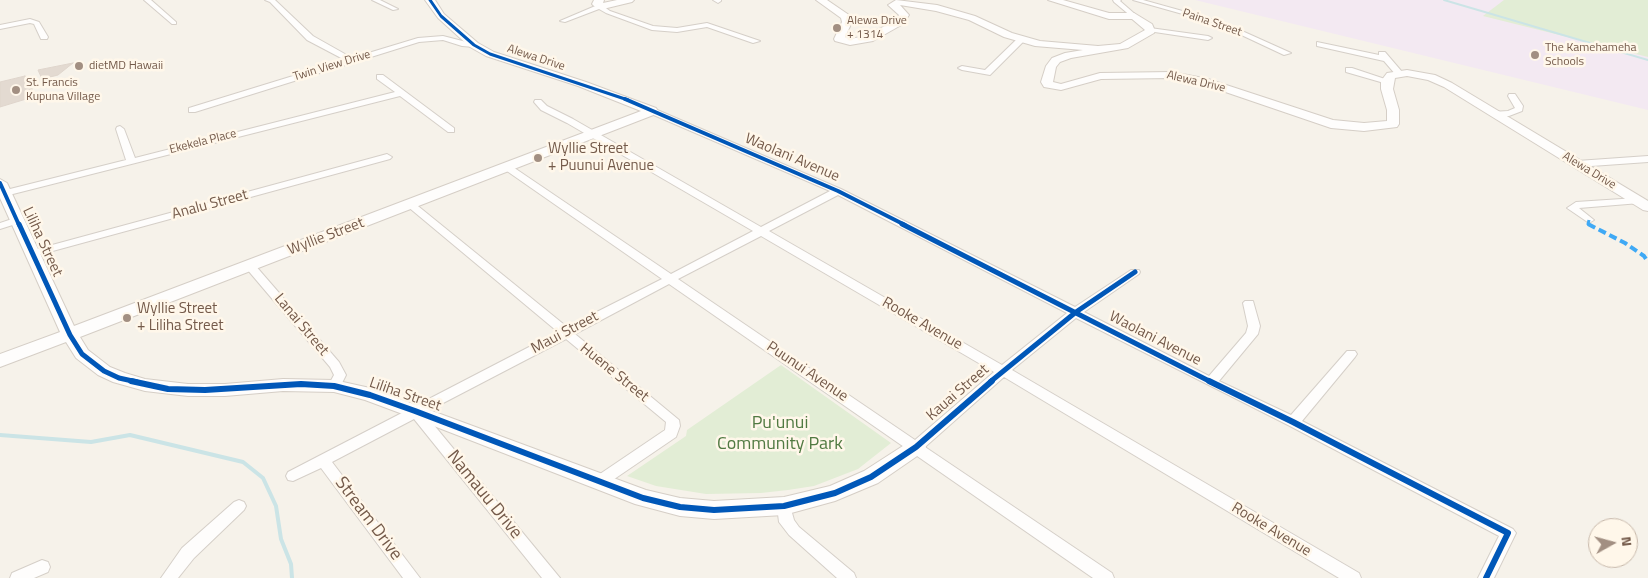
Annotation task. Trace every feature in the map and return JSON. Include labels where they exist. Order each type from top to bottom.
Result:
[{"type":"street","points":[[147,0],[174,23]]},
{"type":"street","points":[[272,0],[310,38],[350,60]]},
{"type":"street","points":[[375,0],[395,9]]},
{"type":"street","name":"Alewa Drive","points":[[430,0],[441,16],[474,45],[490,54],[582,84],[652,111]]},
{"type":"street","points":[[563,21],[599,3],[628,0]]},
{"type":"street","points":[[821,0],[846,17],[847,22],[839,36],[840,39],[846,42],[869,40],[900,22],[904,16],[893,5],[899,2],[936,8],[972,18],[1021,40],[1039,44],[1097,49],[1124,46],[1150,30]]},
{"type":"street","points":[[1053,0],[1109,16],[1134,16]]},
{"type":"street","points":[[1118,0],[1116,2],[1150,30],[1208,38]]},
{"type":"street","name":"Paina Street","points":[[1136,0],[1220,23],[1287,53]]},
{"type":"street","points":[[599,3],[608,12],[652,28],[677,30],[707,25],[756,41]]},
{"type":"street","points":[[0,27],[30,21],[37,23],[44,37]]},
{"type":"street","name":"Twin View Drive","points":[[192,110],[426,38],[443,38],[462,44],[474,45]]},
{"type":"street","points":[[962,68],[987,73],[1021,40]]},
{"type":"street","points":[[1320,44],[1384,56],[1399,73],[1391,75],[1387,81],[1349,70]]},
{"type":"street","name":"Alewa Drive","points":[[1097,49],[1096,52],[1069,55],[1056,60],[1051,66],[1047,84],[1057,88],[1100,76],[1172,75],[1204,81],[1261,98],[1331,124],[1364,127],[1393,124],[1393,110],[1386,89],[1387,81]]},
{"type":"street","name":"Alewa Drive","points":[[1399,73],[1413,73],[1439,81],[1643,204]]},
{"type":"street","points":[[380,77],[451,130]]},
{"type":"street","name":"Ekekela Place","points":[[2,188],[131,160],[401,93]]},
{"type":"street","points":[[1495,114],[1509,113],[1519,109],[1520,106],[1512,96]]},
{"type":"street","name":"Rooke Avenue","points":[[538,102],[544,108],[593,134],[1003,372],[1353,578]]},
{"type":"street","name":"Wyllie Street","points":[[0,361],[652,111]]},
{"type":"street","name":"Waolani Avenue","points":[[652,111],[838,191],[1508,533],[1486,578]]},
{"type":"street","points":[[120,129],[131,160]]},
{"type":"street","name":"Analu Street","points":[[34,254],[387,156]]},
{"type":"street","points":[[1577,164],[1648,159]]},
{"type":"street","name":"Puunui Avenue","points":[[507,167],[1106,578]]},
{"type":"street","name":"Liliha Street","points":[[2,188],[70,335],[82,354],[119,378],[168,389],[205,390],[283,385],[334,386],[370,395],[415,411],[643,498],[680,507],[714,510],[784,506]]},
{"type":"street","name":"Maui Street","points":[[293,476],[838,191]]},
{"type":"street","name":"Huene Street","points":[[410,204],[564,333],[672,420],[671,433],[599,482]]},
{"type":"street","points":[[1589,220],[1572,208],[1576,205],[1643,204]]},
{"type":"street","points":[[0,226],[18,220]]},
{"type":"street","name":"Lanai Street","points":[[250,266],[335,365],[340,375],[334,386]]},
{"type":"street","name":"Kauai Street","points":[[784,506],[855,486],[916,447],[1076,312],[1135,272]]},
{"type":"street","points":[[1211,382],[1252,334],[1254,326],[1249,303]]},
{"type":"street","points":[[1293,422],[1351,354]]},
{"type":"street","name":"Namauu Drive","points":[[415,411],[552,578]]},
{"type":"street","name":"Stream Drive","points":[[323,460],[412,578]]},
{"type":"street","points":[[169,578],[188,553],[239,506]]},
{"type":"street","points":[[784,506],[786,522],[794,532],[848,578]]},
{"type":"street","points":[[18,578],[42,567]]},
{"type":"shaded area","name":"The Kamehameha Schools","points":[[1195,0],[1648,0],[1648,110]]},
{"type":"green space","points":[[1504,0],[1648,0],[1648,57],[1483,16]]},
{"type":"green space","name":"Pu'unui Community Park","points":[[781,365],[891,443],[858,469],[814,486],[788,490],[761,493],[706,494],[656,486],[627,476],[686,436],[687,430]]},
{"type":"building","points":[[73,63],[58,75],[42,79],[38,70]]},
{"type":"building","name":"St. Francis Kupuna Village","points":[[25,76],[36,96],[0,107],[0,82]]},
{"type":"waterway","points":[[1444,0],[1648,60]]},
{"type":"waterway","points":[[0,435],[91,442],[130,435],[243,462],[263,478],[276,506],[281,539],[291,564],[292,578]]},
{"type":"marked path","points":[[1589,220],[1588,224],[1625,243],[1644,256],[1648,262]]},
{"type":"cycle path","points":[[430,0],[441,16],[474,45],[490,54],[639,104],[838,191],[1508,533],[1486,578]]},
{"type":"cycle path","points":[[0,183],[70,335],[82,354],[104,371],[119,378],[168,389],[205,390],[301,384],[334,386],[370,395],[415,411],[643,498],[680,507],[714,510],[784,506],[835,493],[871,477],[916,447],[1003,371],[1076,312],[1135,272]]},
{"type":"place","name":"Alewa Drive + 1314","points":[[837,28]]},
{"type":"place","name":"The Kamehameha Schools","points":[[1535,55]]},
{"type":"place","name":"dietMD Hawaii","points":[[79,66]]},
{"type":"place","name":"St. Francis Kupuna Village","points":[[16,90]]},
{"type":"place","name":"Wyllie Street + Puunui Avenue","points":[[538,158]]},
{"type":"place","name":"Wyllie Street + Liliha Street","points":[[127,318]]}]
